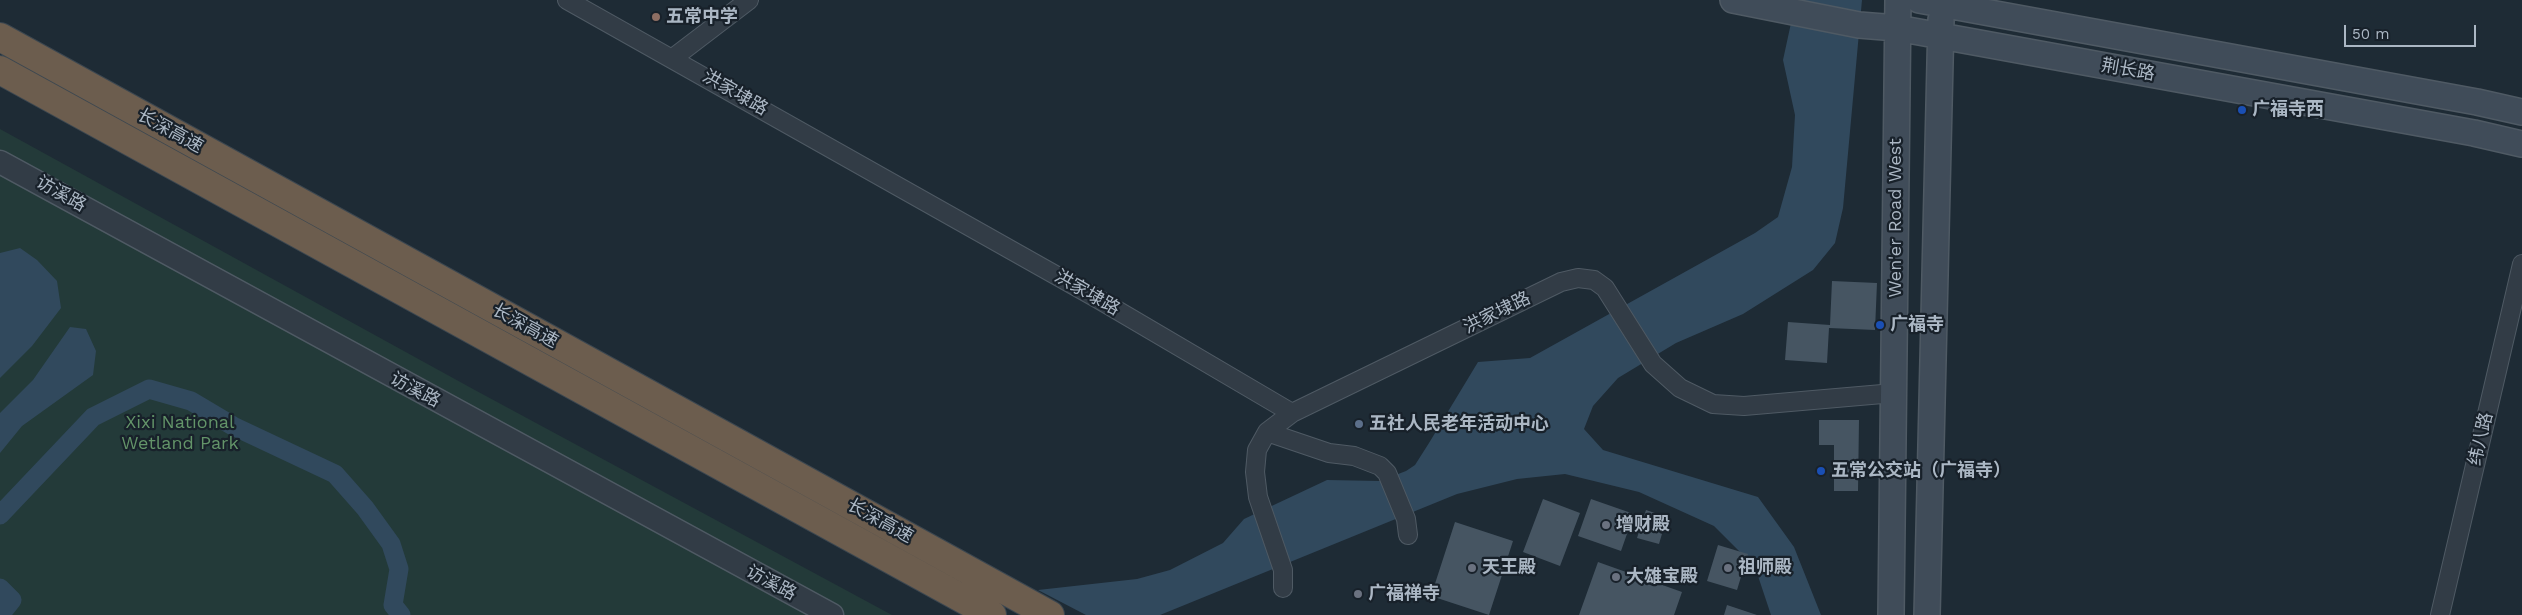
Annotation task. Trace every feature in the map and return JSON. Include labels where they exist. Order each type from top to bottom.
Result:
[{"type":"highway","name":"长深高速","points":[[0,37],[1050,615]]},
{"type":"highway","name":"长深高速","points":[[0,70],[992,615]]},
{"type":"main road","name":"荆长路","points":[[1733,0],[1859,25],[1897,28],[2474,133],[2522,144]]},
{"type":"main road","name":"Wen'er Road West","points":[[1891,615],[1898,0]]},
{"type":"main road","name":"荆长路","points":[[1930,2],[2477,102],[2522,112]]},
{"type":"main road","points":[[1927,615],[1941,36],[1930,2]]},
{"type":"street","name":"洪家埭路","points":[[567,0],[1098,299],[1292,413],[1560,282],[1578,278],[1594,280],[1605,288],[1653,364],[1680,388],[1712,404],[1744,406],[1894,393]]},
{"type":"street","points":[[673,58],[750,0]]},
{"type":"street","name":"访溪路","points":[[0,162],[832,615]]},
{"type":"street","name":"纬八路","points":[[2440,615],[2522,264]]},
{"type":"street","points":[[1283,588],[1283,570],[1258,497],[1255,472],[1258,450],[1267,432],[1292,413]]},
{"type":"street","points":[[1267,432],[1329,453],[1354,456],[1380,466],[1387,473],[1407,527]]},
{"type":"green space","name":"Xixi National Wetland Park","points":[[0,129],[473,389],[892,615],[0,615]]},
{"type":"water","points":[[1796,0],[1862,0],[1843,208],[1835,243],[1813,270],[1743,314],[1676,343],[1618,378],[1593,406],[1584,429],[1603,450],[1758,497],[1794,547],[1821,615],[1771,615],[1755,567],[1714,526],[1639,492],[1565,474],[1517,479],[1457,494],[1160,615],[1086,615],[1038,590],[1137,579],[1170,570],[1223,543],[1244,519],[1327,480],[1380,481],[1406,471],[1415,465],[1478,362],[1530,358],[1755,233],[1778,217],[1792,167],[1795,115],[1783,60]]},
{"type":"water","points":[[20,248],[37,260],[57,281],[61,308],[32,346],[0,378],[0,253]]},
{"type":"water","points":[[70,327],[86,329],[96,351],[93,375],[22,426],[0,453],[0,413],[33,380]]},
{"type":"building","points":[[1832,281],[1877,283],[1875,330],[1829,328],[1827,363],[1785,360],[1788,322],[1830,325]]},
{"type":"building","points":[[1819,420],[1859,420],[1858,491],[1834,491],[1834,445],[1819,445]]},
{"type":"building","points":[[1543,499],[1580,513],[1560,566],[1523,552]]},
{"type":"building","name":"增财殿","points":[[1591,499],[1634,514],[1621,551],[1578,536]]},
{"type":"building","points":[[1646,510],[1667,517],[1659,544],[1637,538]]},
{"type":"building","name":"天王殿","points":[[1455,522],[1513,541],[1489,615],[1431,596]]},
{"type":"building","name":"祖师殿","points":[[1718,545],[1748,554],[1737,590],[1707,581]]},
{"type":"building","name":"大雄宝殿","points":[[1598,562],[1682,592],[1674,615],[1579,615]]},
{"type":"building","points":[[1727,605],[1757,615],[1724,615]]},
{"type":"waterway","points":[[0,515],[93,417],[149,389],[191,401],[233,426],[335,474],[365,508],[391,544],[399,569],[393,605],[401,615]]},
{"type":"waterway","points":[[0,588],[12,600],[0,615]]},
{"type":"place","name":"五常中学","points":[[656,17]]},
{"type":"place","name":"广福寺西","points":[[2242,110]]},
{"type":"place","name":"广福寺","points":[[1880,325]]},
{"type":"place","name":"五社人民老年活动中心","points":[[1359,424]]},
{"type":"place","name":"五常公交站（广福寺）","points":[[1821,471]]},
{"type":"place","name":"增财殿","points":[[1606,525]]},
{"type":"place","name":"天王殿","points":[[1472,568]]},
{"type":"place","name":"祖师殿","points":[[1728,568]]},
{"type":"place","name":"大雄宝殿","points":[[1616,577]]},
{"type":"place","name":"广福禅寺","points":[[1358,594]]}]
